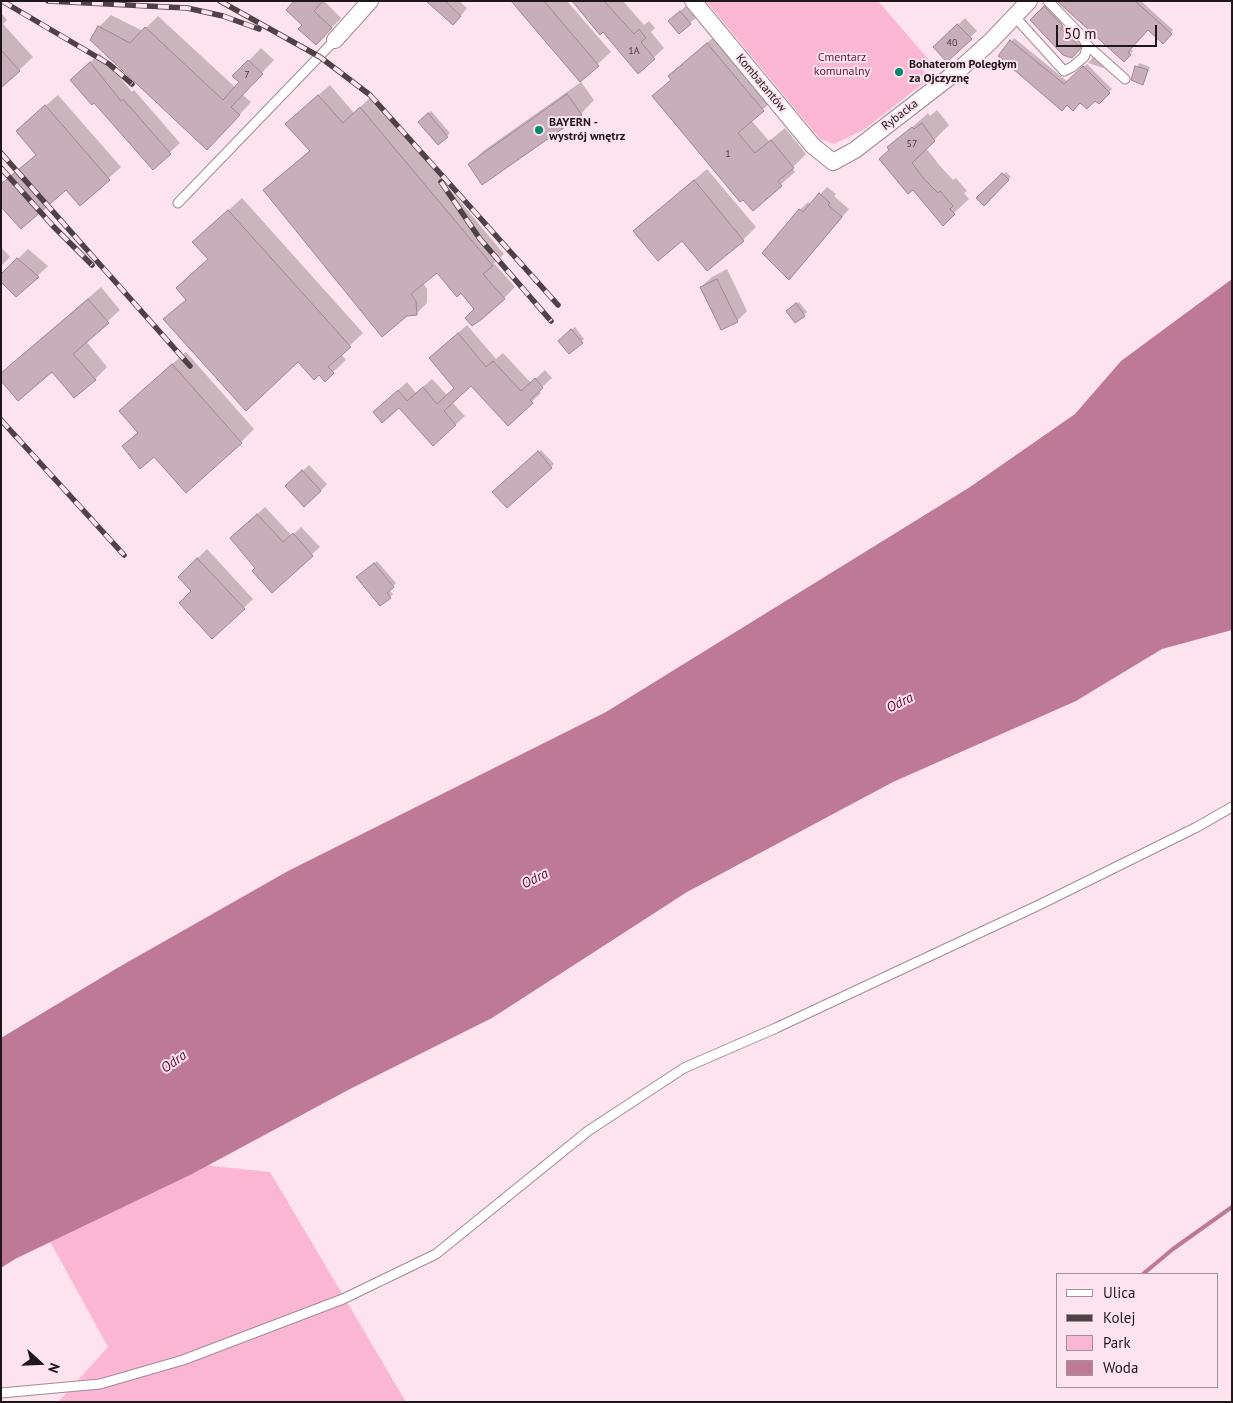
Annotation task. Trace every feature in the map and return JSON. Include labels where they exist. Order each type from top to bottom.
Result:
[{"type":"street","points":[[336,40],[370,1]]},
{"type":"street","name":"Kombatantów","points":[[693,1],[813,146],[833,162]]},
{"type":"street","name":"Rybacka","points":[[833,162],[855,150],[960,69],[1015,17],[1029,1]]},
{"type":"lane","points":[[1048,1],[1081,35],[1088,46],[1125,79]]},
{"type":"lane","points":[[1015,17],[1064,71],[1084,57],[1088,46]]},
{"type":"lane","points":[[178,204],[336,40]]},
{"type":"lane","points":[[1,1393],[100,1384],[183,1360],[343,1299],[436,1254],[588,1131],[684,1068],[776,1028],[1039,904],[1197,827],[1232,807]]},
{"type":"green space","name":"Cmentarz komunalny","points":[[706,1],[878,1],[930,61],[922,69],[930,78],[865,129],[834,144],[820,139]]},
{"type":"green space","points":[[174,1162],[270,1172],[406,1402],[58,1402],[108,1347],[41,1225]]},
{"type":"water","name":"Odra","points":[[1232,279],[1232,630],[1162,649],[1076,701],[893,782],[687,892],[492,1018],[350,1089],[192,1174],[15,1259],[1,1268],[1,1038],[119,967],[288,871],[606,712],[970,487],[1075,414],[1121,361]]},
{"type":"building","points":[[294,1],[323,1],[314,11],[332,28],[316,45],[298,29],[302,25],[286,10]]},
{"type":"building","points":[[426,1],[445,1],[461,16],[453,25]]},
{"type":"building","points":[[511,1],[544,1],[599,66],[580,82]]},
{"type":"building","points":[[572,1],[604,1],[634,34],[639,29],[646,38],[641,42],[655,59],[638,74],[603,32],[600,35]]},
{"type":"building","points":[[1057,1],[1135,1],[1172,34],[1163,44],[1148,30],[1128,52],[1131,55],[1124,62]]},
{"type":"building","points":[[1044,6],[1063,26],[1061,29],[1081,48],[1072,58],[1063,55],[1030,20]]},
{"type":"building","points":[[680,11],[691,24],[679,34],[668,21]]},
{"type":"building","points":[[957,24],[972,39],[947,62],[933,47]]},
{"type":"building","points":[[98,26],[130,43],[145,27],[223,100],[239,82],[232,76],[248,60],[263,74],[231,107],[240,115],[207,150],[90,40]]},
{"type":"building","points":[[1010,40],[1064,84],[1083,66],[1110,93],[1099,104],[1095,101],[1087,109],[1080,103],[1073,111],[1067,105],[1062,111],[998,56]]},
{"type":"building","points":[[707,43],[764,111],[738,133],[755,153],[771,140],[794,168],[778,181],[782,186],[753,211],[743,200],[740,202],[652,96],[671,80],[668,76]]},
{"type":"building","points":[[1,50],[20,71],[1,88]]},
{"type":"building","points":[[90,62],[121,101],[123,99],[171,154],[153,170],[94,103],[92,105],[70,80]]},
{"type":"building","points":[[1135,66],[1148,70],[1143,85],[1131,80]]},
{"type":"building","points":[[567,94],[582,115],[482,185],[468,164]]},
{"type":"building","points":[[318,95],[343,123],[360,107],[493,266],[483,274],[505,299],[472,326],[465,318],[474,309],[461,293],[457,297],[437,273],[411,294],[416,301],[417,315],[407,316],[382,337],[263,190],[310,151],[285,124]]},
{"type":"building","points":[[45,105],[110,180],[80,206],[66,190],[21,229],[1,207],[1,184],[36,155],[16,131]]},
{"type":"building","points":[[428,113],[448,137],[438,145],[418,122]]},
{"type":"building","points":[[922,123],[935,141],[912,163],[925,180],[938,193],[940,191],[953,206],[950,209],[955,214],[943,226],[913,190],[908,194],[879,159],[889,150],[887,147],[912,127],[914,129]]},
{"type":"building","points":[[1002,173],[1009,180],[984,206],[976,198]]},
{"type":"building","points":[[694,180],[744,241],[707,271],[682,241],[658,261],[633,231]]},
{"type":"building","points":[[819,193],[830,203],[828,205],[842,217],[789,280],[762,253],[799,209],[803,212]]},
{"type":"building","points":[[228,210],[351,347],[328,367],[334,373],[325,382],[319,375],[314,380],[298,362],[246,411],[163,319],[186,300],[176,288],[208,259],[192,242]]},
{"type":"building","points":[[17,258],[39,277],[16,297],[1,282],[1,274]]},
{"type":"building","points":[[717,279],[738,322],[721,330],[700,287]]},
{"type":"building","points":[[88,299],[109,323],[73,354],[96,380],[74,398],[52,372],[18,401],[1,381],[1,373]]},
{"type":"building","points":[[796,303],[805,316],[795,323],[786,311]]},
{"type":"building","points":[[571,329],[583,343],[569,354],[558,341]]},
{"type":"building","points":[[458,333],[486,367],[493,361],[521,391],[535,378],[543,388],[530,400],[533,403],[508,426],[471,386],[444,411],[456,425],[433,446],[399,408],[382,423],[373,412],[398,390],[407,401],[423,387],[437,404],[454,388],[429,358]]},
{"type":"building","points":[[172,364],[242,443],[186,493],[154,457],[140,469],[122,446],[138,433],[119,411]]},
{"type":"building","points":[[538,451],[552,468],[507,508],[492,492]]},
{"type":"building","points":[[302,470],[321,491],[304,507],[285,486]]},
{"type":"building","points":[[257,514],[283,542],[293,533],[313,556],[272,593],[252,571],[255,568],[230,538]]},
{"type":"building","points":[[197,558],[245,609],[212,639],[179,603],[191,591],[178,577]]},
{"type":"building","points":[[374,563],[394,587],[387,593],[391,598],[380,606],[356,577]]},
{"type":"waterway","points":[[1144,1273],[1173,1249],[1232,1207]]},
{"type":"railway","points":[[2,1],[109,64],[132,84]]},
{"type":"railway","points":[[48,1],[187,8],[223,16],[259,29]]},
{"type":"railway","points":[[220,1],[320,57],[370,95],[558,305]]},
{"type":"railway","points":[[1,153],[190,366]]},
{"type":"railway","points":[[1,168],[53,226],[92,265]]},
{"type":"railway","points":[[441,182],[480,239],[551,321]]},
{"type":"railway","points":[[1,420],[124,555]]},
{"type":"place","name":"Bohaterom Poległym za Ojczyznę","points":[[899,72]]},
{"type":"place","name":"BAYERN - wystrój wnętrz","points":[[539,130]]}]
